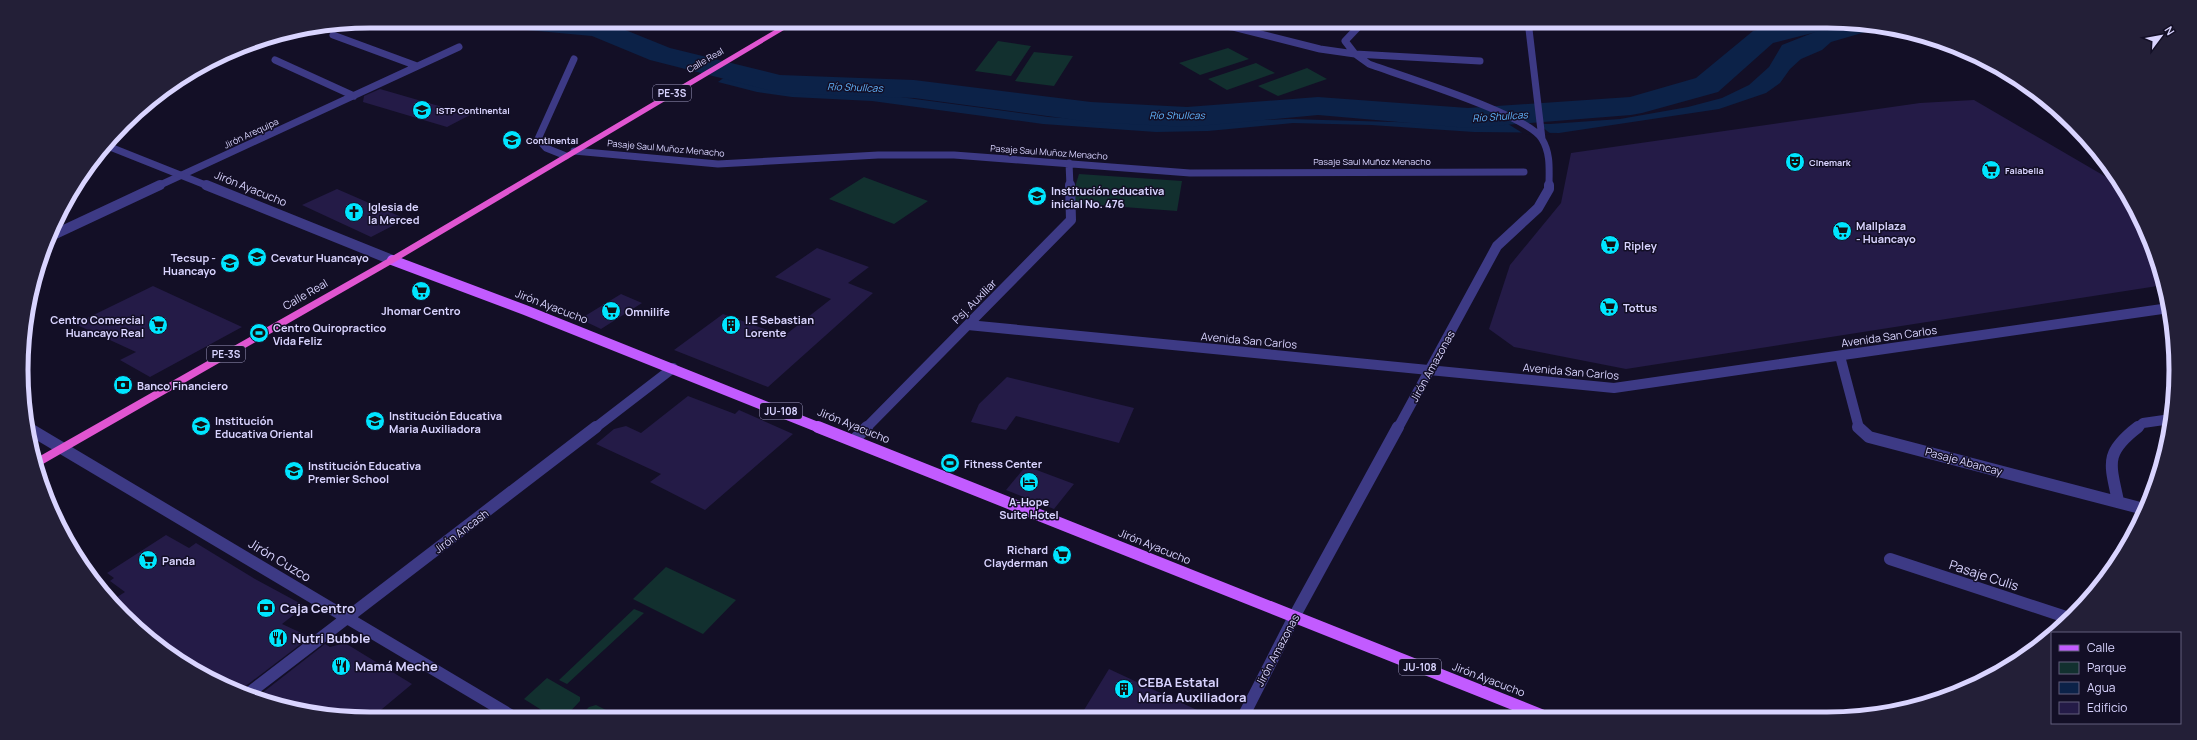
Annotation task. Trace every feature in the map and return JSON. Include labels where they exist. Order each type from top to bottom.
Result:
[{"type":"highway","name":"Calle Real","points":[[40,461],[392,260],[574,150],[783,28]]},
{"type":"main road","name":"Jirón Ayacucho","points":[[392,260],[673,368],[1294,618],[1533,712]]},
{"type":"street","points":[[1237,28],[1320,49],[1356,54],[1480,61]]},
{"type":"street","points":[[1356,54],[1345,41],[1357,28]]},
{"type":"street","points":[[1529,28],[1542,139]]},
{"type":"street","points":[[333,35],[417,66]]},
{"type":"street","name":"Jirón Arequipa","points":[[56,234],[459,47]]},
{"type":"street","name":"Jirón Amazonas","points":[[1245,712],[1294,618],[1497,246],[1538,208],[1549,189],[1549,155],[1542,139],[1536,131],[1504,112],[1422,84],[1370,64],[1356,54]]},
{"type":"street","points":[[566,156],[545,147],[538,139],[574,59]]},
{"type":"street","points":[[275,60],[354,96]]},
{"type":"street","name":"Jirón Ayacucho","points":[[111,147],[392,260]]},
{"type":"street","name":"Pasaje Saul Muñoz Menacho","points":[[574,150],[718,164],[878,155],[954,155],[1190,173],[1524,172]]},
{"type":"street","name":"Psj. Auxiliar","points":[[854,440],[1071,220],[1069,163]]},
{"type":"street","name":"Avenida San Carlos","points":[[968,325],[1614,388],[2163,309]]},
{"type":"street","name":"Pasaje Abancay","points":[[1840,356],[1855,418],[1859,429],[1869,437],[2140,508]]},
{"type":"street","name":"Jirón Ancash","points":[[252,691],[673,368]]},
{"type":"street","points":[[2118,501],[2110,462],[2122,438],[2143,424],[2165,420]]},
{"type":"street","name":"Jirón Cuzco","points":[[34,432],[505,712]]},
{"type":"street","name":"Pasaje Culis","points":[[1890,560],[2064,616]]},
{"type":"green space","points":[[998,41],[1031,46],[1011,76],[975,71]]},
{"type":"green space","points":[[1228,48],[1249,59],[1200,75],[1179,63]]},
{"type":"green space","points":[[1034,52],[1073,56],[1054,86],[1015,81]]},
{"type":"green space","points":[[1256,63],[1275,73],[1227,90],[1208,79]]},
{"type":"green space","points":[[1307,68],[1327,79],[1278,96],[1258,86]]},
{"type":"green space","points":[[1079,174],[1182,181],[1177,211],[1070,203]]},
{"type":"green space","points":[[864,177],[928,201],[894,224],[829,199]]},
{"type":"green space","points":[[666,567],[736,600],[703,634],[633,599]]},
{"type":"green space","points":[[634,609],[644,613],[567,684],[559,680]]},
{"type":"green space","points":[[547,678],[580,697],[580,701],[570,712],[545,712],[524,699]]},
{"type":"green space","points":[[596,705],[610,712],[584,712],[589,707]]},
{"type":"water","points":[[1825,28],[1869,31],[1831,42],[1822,50],[1801,59],[1790,69],[1780,83],[1766,93],[1719,109],[1559,133],[1474,132],[1371,125],[1293,123],[1208,131],[1156,132],[1043,124],[872,101],[792,97],[757,92],[718,82],[729,74],[1049,117],[1152,124],[1289,119],[1430,123],[1550,124],[1620,119],[1688,107],[1722,98],[1749,85],[1769,67],[1782,45]]},
{"type":"pier","points":[[1505,122],[1536,122],[1552,135],[1524,134]]},
{"type":"building","name":"ISTP Continental","points":[[380,89],[470,115],[447,127],[363,102],[364,96]]},
{"type":"building","name":"Mallplaza - Huancayo","points":[[1974,100],[2111,180],[2134,219],[2143,239],[2158,286],[1626,369],[1514,347],[1489,329],[1510,265],[1561,203],[1571,153],[1920,103]]},
{"type":"building","name":"Iglesia de la Merced","points":[[337,189],[406,219],[371,237],[302,205]]},
{"type":"building","name":"I.E Sebastian Lorente","points":[[817,248],[869,267],[848,283],[873,293],[768,387],[674,350],[723,314],[784,336],[831,299],[775,277]]},
{"type":"building","name":"Centro Comercial Huancayo Real","points":[[153,286],[242,327],[150,377],[120,360],[136,352],[75,324]]},
{"type":"building","name":"Omnilife","points":[[621,294],[642,303],[601,329],[580,319]]},
{"type":"building","points":[[1007,377],[1134,408],[1119,443],[1016,416],[1006,430],[971,422],[979,404]]},
{"type":"building","points":[[688,396],[735,414],[739,410],[793,434],[705,510],[650,482],[661,474],[596,444],[614,429],[626,426],[641,433]]},
{"type":"building","points":[[1026,466],[1074,484],[1054,509],[1006,490]]},
{"type":"building","points":[[166,535],[189,548],[196,543],[255,579],[305,606],[282,624],[310,637],[243,688],[199,666],[162,641],[145,627],[128,612],[116,598],[125,592],[110,581],[114,578],[107,573]]},
{"type":"building","name":"Mamá Meche","points":[[345,643],[412,684],[378,712],[325,709],[261,694],[325,644],[330,647]]},
{"type":"building","name":"CEBA Estatal María Auxiliadora","points":[[1109,669],[1201,712],[1088,712],[1084,710]]},
{"type":"waterway","name":"Río Shullcas","points":[[597,28],[660,54],[780,84],[914,89],[1091,112],[1187,117],[1318,106],[1468,118],[1631,106],[1707,85],[1763,37],[1798,28]]},
{"type":"place","name":"ISTP Continental","points":[[422,110]]},
{"type":"place","name":"Continental","points":[[512,140]]},
{"type":"place","name":"Cinemark","points":[[1795,162]]},
{"type":"place","name":"Falabella","points":[[1991,170]]},
{"type":"place","name":"Institución educativa inicial No. 476","points":[[1037,196]]},
{"type":"place","name":"Iglesia de la Merced","points":[[354,212]]},
{"type":"place","name":"Mallplaza - Huancayo","points":[[1842,231]]},
{"type":"place","name":"Ripley","points":[[1610,245]]},
{"type":"place","name":"Cevatur Huancayo","points":[[257,257]]},
{"type":"place","name":"Tecsup - Huancayo","points":[[230,263]]},
{"type":"place","name":"Jhomar Centro","points":[[421,291]]},
{"type":"place","name":"Tottus","points":[[1609,307]]},
{"type":"place","name":"Omnilife","points":[[611,311]]},
{"type":"place","name":"Centro Comercial Huancayo Real","points":[[158,325]]},
{"type":"place","name":"I.E Sebastian Lorente","points":[[731,325]]},
{"type":"place","name":"Centro Quiropractico Vida Feliz","points":[[259,333]]},
{"type":"place","name":"Banco Financiero","points":[[123,385]]},
{"type":"place","name":"Institución Educativa Maria Auxiliadora","points":[[375,421]]},
{"type":"place","name":"Institución Educativa Oriental","points":[[201,426]]},
{"type":"place","name":"Fitness Center","points":[[950,463]]},
{"type":"place","name":"Institución Educativa Premier School","points":[[294,471]]},
{"type":"place","name":"A-Hope Suite Hotel","points":[[1029,482]]},
{"type":"place","name":"Richard Clayderman","points":[[1062,555]]},
{"type":"place","name":"Panda","points":[[148,560]]},
{"type":"place","name":"Caja Centro","points":[[266,608]]},
{"type":"place","name":"Nutri Bubble","points":[[278,638]]},
{"type":"place","name":"Mamá Meche","points":[[341,666]]},
{"type":"place","name":"CEBA Estatal María Auxiliadora","points":[[1124,689]]}]
